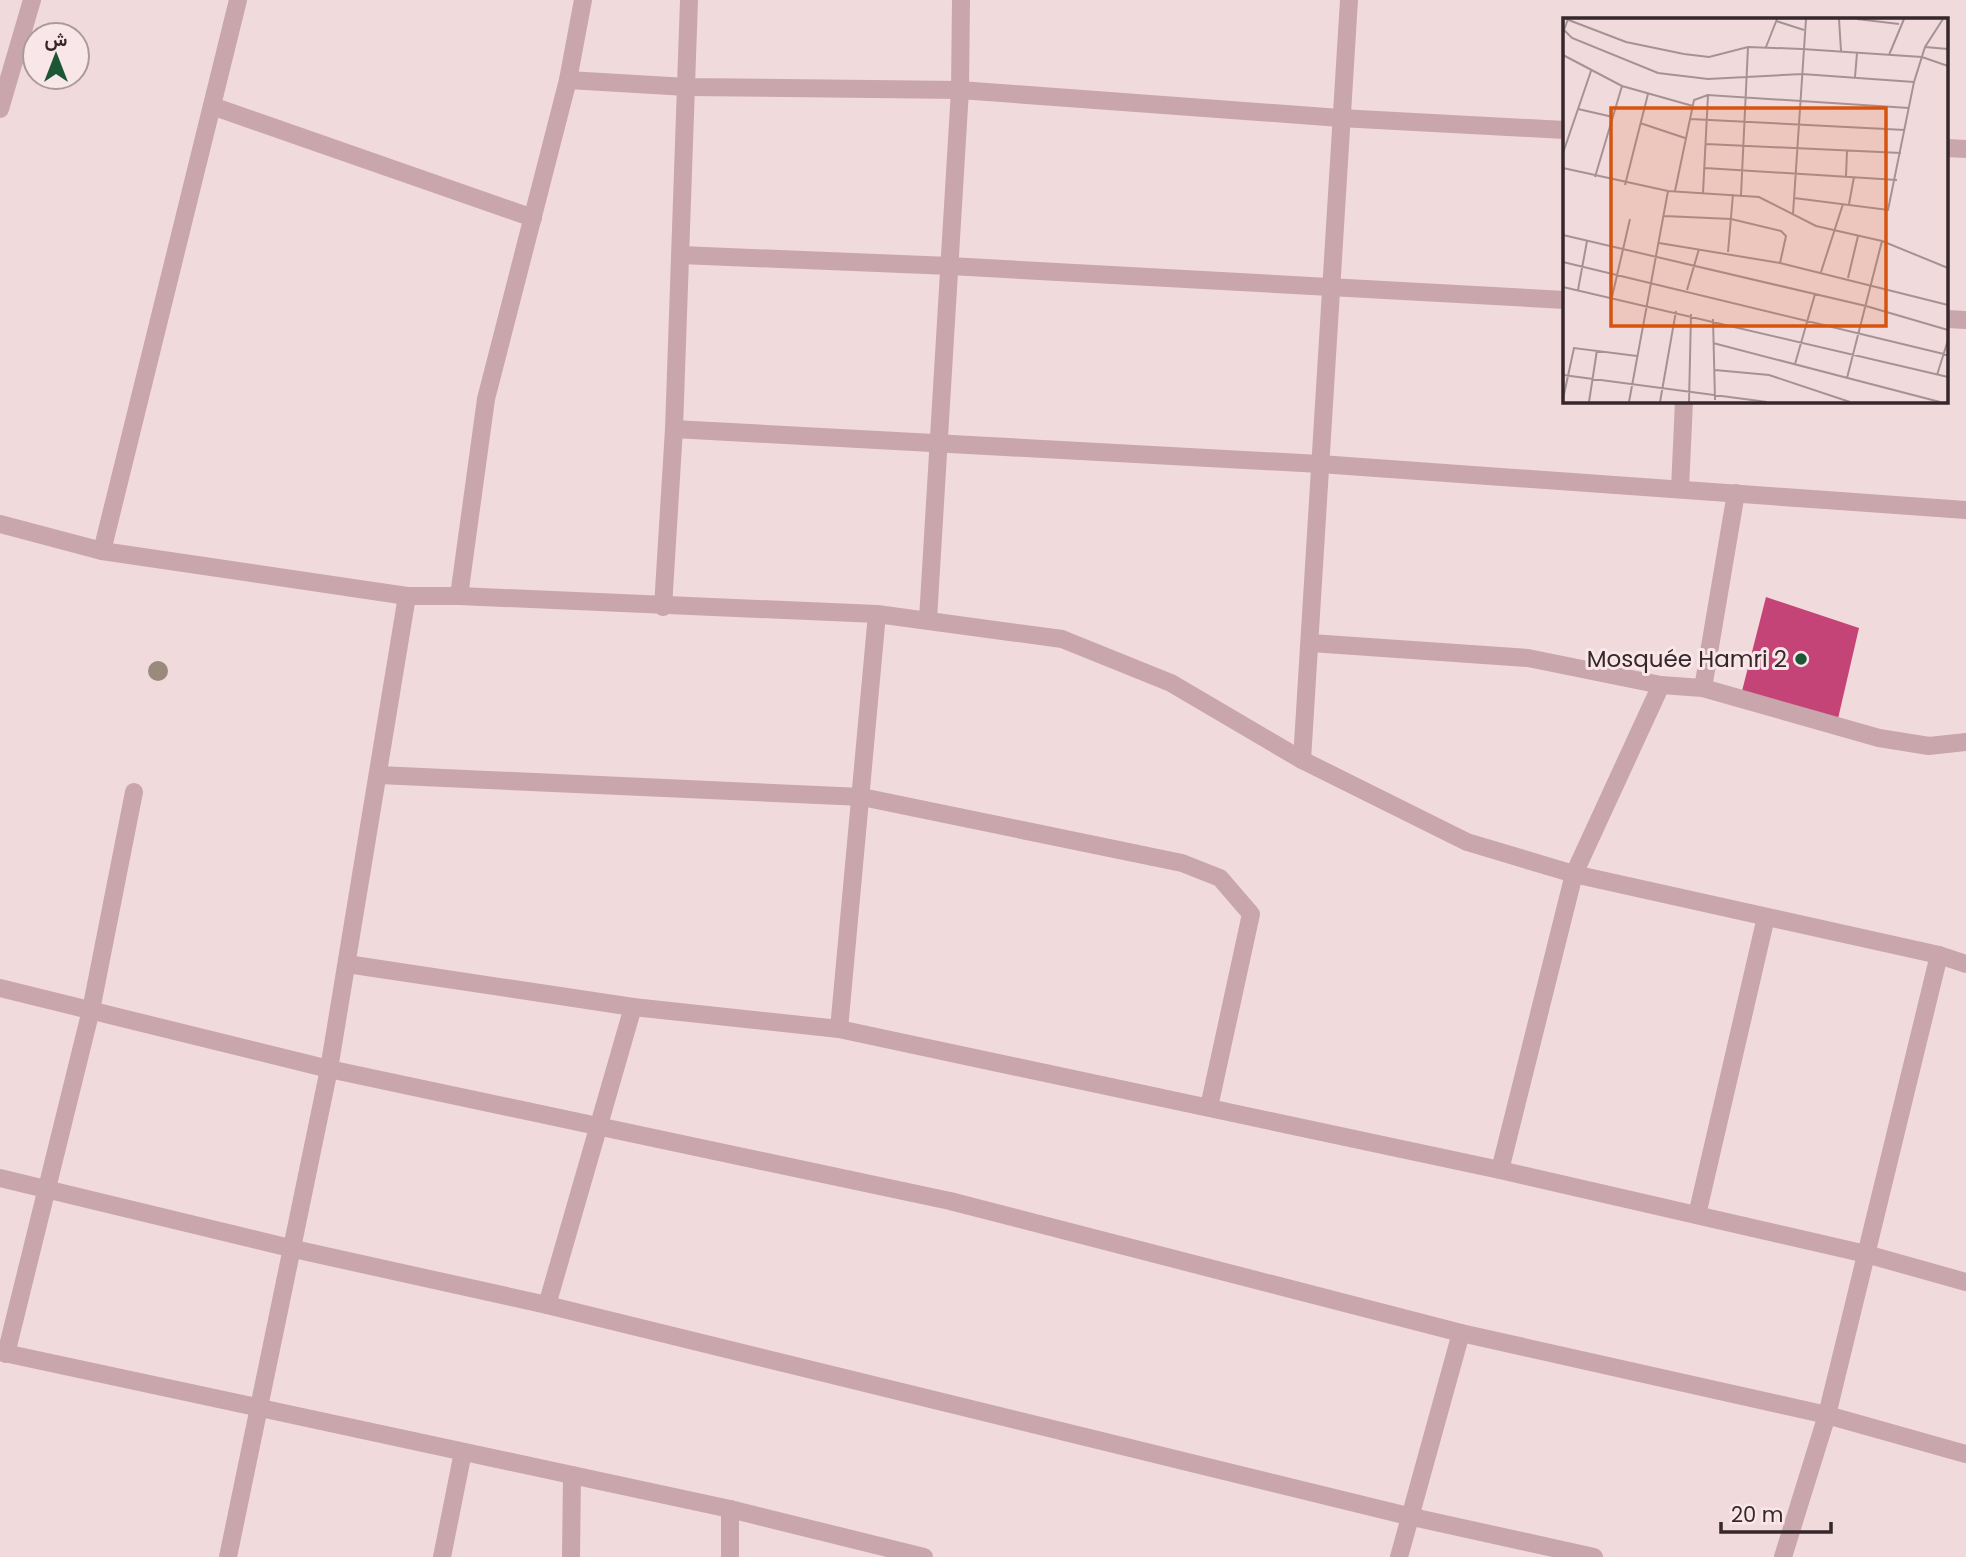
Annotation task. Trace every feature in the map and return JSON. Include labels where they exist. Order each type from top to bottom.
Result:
[{"type":"street","points":[[0,109],[7,61],[32,0]]},
{"type":"street","points":[[102,551],[238,0]]},
{"type":"street","points":[[458,596],[486,399],[568,80],[583,0]]},
{"type":"street","points":[[663,607],[674,429],[689,0]]},
{"type":"street","points":[[928,619],[960,90],[961,0]]},
{"type":"street","points":[[1302,760],[1349,0]]},
{"type":"street","points":[[568,80],[687,87],[960,90],[1340,118],[1563,130]]},
{"type":"street","points":[[212,106],[533,218]]},
{"type":"street","points":[[1948,148],[1966,149]]},
{"type":"street","points":[[681,255],[950,266],[1563,300]]},
{"type":"street","points":[[1948,319],[1966,320]]},
{"type":"street","points":[[1680,489],[1684,402]]},
{"type":"street","points":[[674,429],[1320,464],[1966,510]]},
{"type":"street","points":[[1703,688],[1736,494]]},
{"type":"street","points":[[0,524],[102,551],[407,596],[877,614],[1062,639],[1171,684],[1302,760],[1467,842],[1574,874],[1939,955],[1966,964]]},
{"type":"street","points":[[228,1557],[294,1249],[329,1069],[407,596]]},
{"type":"street","points":[[839,1029],[877,614]]},
{"type":"street","points":[[1311,643],[1528,658],[1661,685],[1703,688],[1879,738],[1929,746],[1966,742]]},
{"type":"street","points":[[1500,1170],[1574,874],[1661,685]]},
{"type":"street","points":[[379,775],[862,797],[1106,845],[1182,863],[1220,878],[1251,914],[1209,1107]]},
{"type":"street","points":[[134,792],[92,1010],[3,1353],[730,1509],[924,1557]]},
{"type":"street","points":[[1697,1215],[1766,917]]},
{"type":"street","points":[[1783,1557],[1827,1415],[1939,955]]},
{"type":"street","points":[[347,964],[633,1007],[839,1029],[1500,1170],[1866,1254],[1966,1282]]},
{"type":"street","points":[[0,988],[329,1069],[950,1201],[1461,1333],[1827,1415],[1966,1454]]},
{"type":"street","points":[[547,1306],[633,1007]]},
{"type":"street","points":[[0,1178],[294,1249],[547,1306],[1408,1516],[1594,1557]]},
{"type":"street","points":[[1399,1557],[1408,1516],[1461,1333]]},
{"type":"street","points":[[442,1557],[463,1452]]},
{"type":"street","points":[[571,1557],[572,1475]]},
{"type":"street","points":[[730,1509],[730,1557]]},
{"type":"building","name":"Mosquée Hamri 2","points":[[1766,597],[1859,628],[1837,723],[1742,691]]},
{"type":"place","name":"Mosquée Hamri 2","points":[[1801,659]]}]
